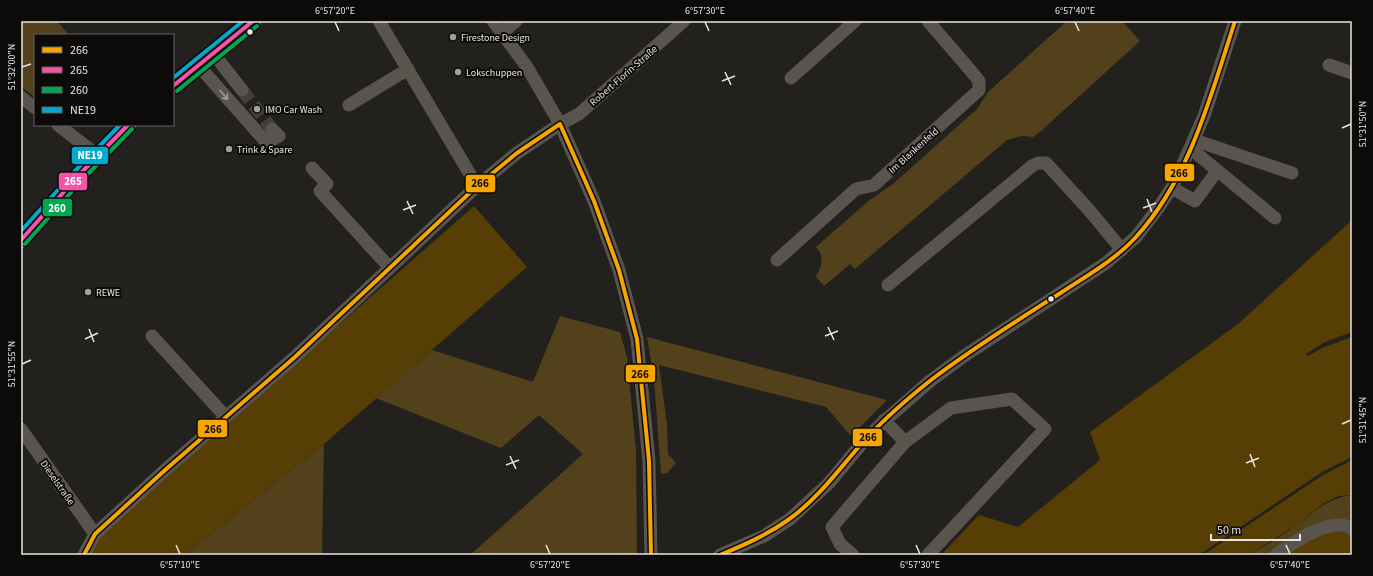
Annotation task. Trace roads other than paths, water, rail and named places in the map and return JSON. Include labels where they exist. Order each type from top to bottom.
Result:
[{"type":"main road","points":[[174,85],[253,21]]},
{"type":"main road","points":[[21,240],[97,155],[127,126]]},
{"type":"street","points":[[379,21],[477,186]]},
{"type":"street","points":[[493,21],[527,67],[560,124],[591,195],[619,270],[637,339],[649,461],[651,555]]},
{"type":"street","points":[[502,33],[516,21]]},
{"type":"street","name":"Robert-Florin-Straße","points":[[95,534],[225,416],[295,357],[477,186],[517,153],[560,124],[579,114],[684,21]]},
{"type":"street","points":[[790,78],[855,21]]},
{"type":"street","name":"Im Blankenfeld","points":[[777,260],[856,189],[874,185],[979,90],[979,81],[928,21]]},
{"type":"street","points":[[720,555],[764,536],[790,519],[829,483],[863,442],[884,420],[936,377],[1106,264],[1136,237],[1172,188],[1204,116],[1235,21]]},
{"type":"street","points":[[213,53],[242,90]]},
{"type":"street","points":[[198,65],[267,143],[279,136],[272,129]]},
{"type":"street","points":[[1329,65],[1352,73]]},
{"type":"street","points":[[349,105],[408,69]]},
{"type":"street","points":[[21,97],[34,107]]},
{"type":"street","points":[[59,126],[97,155]]},
{"type":"street","points":[[1192,144],[1217,170],[1274,218]]},
{"type":"street","points":[[1192,144],[1292,173]]},
{"type":"street","points":[[888,285],[1032,166],[1042,163],[1046,163],[1089,210],[1122,250]]},
{"type":"street","points":[[312,168],[327,184],[320,191],[390,268]]},
{"type":"street","points":[[1172,188],[1195,201],[1217,170]]},
{"type":"street","points":[[152,336],[225,416]]},
{"type":"street","points":[[853,555],[840,544],[832,527],[905,442],[951,408],[1012,399],[1045,429],[928,555]]},
{"type":"street","points":[[884,420],[905,442]]},
{"type":"street","name":"Dieselstraße","points":[[21,429],[95,534]]},
{"type":"street","points":[[1276,555],[1303,537],[1326,527],[1347,526],[1352,529]]},
{"type":"street","points":[[84,555],[95,534]]},
{"type":"tunnel","points":[[242,90],[272,129]]},
{"type":"place","name":"Firestone Design","points":[[453,37]]},
{"type":"place","name":"Lokschuppen","points":[[458,72]]},
{"type":"place","name":"IMO Car Wash","points":[[257,109]]},
{"type":"place","name":"Trink & Spare","points":[[229,149]]},
{"type":"place","name":"REWE","points":[[88,292]]}]
